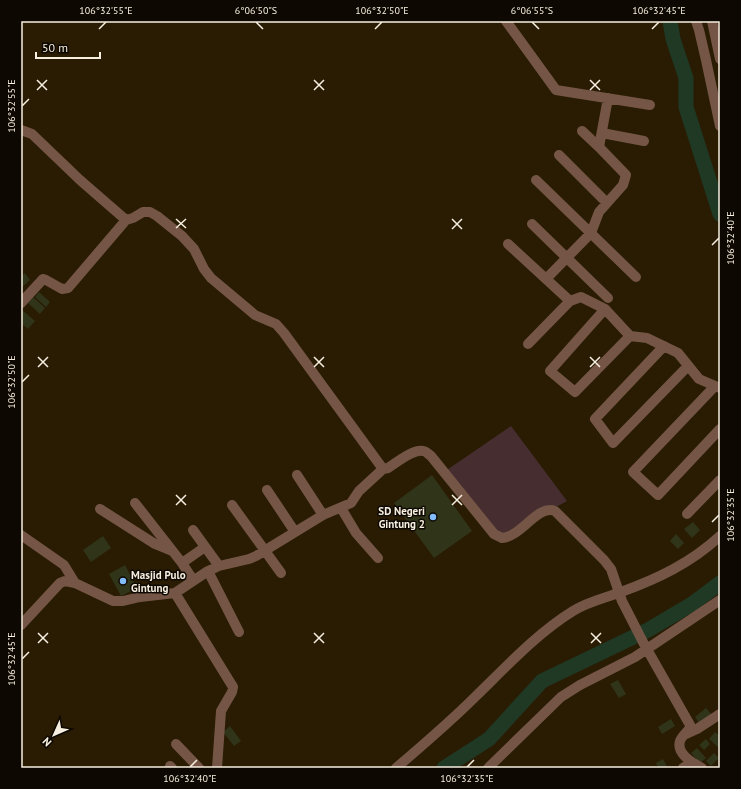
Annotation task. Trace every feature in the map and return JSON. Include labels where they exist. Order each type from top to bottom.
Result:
[{"type":"street","points":[[506,21],[556,90],[650,105]]},
{"type":"street","points":[[696,21],[720,126]]},
{"type":"street","points":[[715,27],[720,59]]},
{"type":"street","points":[[599,146],[608,98]]},
{"type":"street","points":[[21,130],[32,134],[80,180],[126,220]]},
{"type":"street","points":[[546,279],[591,233],[599,212],[623,185],[626,175],[582,130]]},
{"type":"street","points":[[602,133],[644,141]]},
{"type":"street","points":[[559,155],[607,203]]},
{"type":"street","points":[[536,180],[636,277]]},
{"type":"street","points":[[21,303],[43,279],[62,289],[68,288],[126,220],[143,212],[150,212],[182,236],[191,245],[199,256],[204,269],[211,278],[255,315],[278,327],[284,333],[383,469]]},
{"type":"street","points":[[532,224],[608,298]]},
{"type":"street","points":[[508,244],[570,301]]},
{"type":"street","points":[[528,344],[570,301],[581,297],[605,309],[630,336],[647,338],[678,353],[699,379],[718,387],[633,472],[658,495],[720,429]]},
{"type":"street","points":[[605,309],[550,370],[574,392],[630,336]]},
{"type":"street","points":[[664,346],[595,419],[613,443],[688,366]]},
{"type":"street","points":[[21,626],[60,583],[65,581],[75,583],[116,602],[175,593],[208,571],[218,566],[249,559],[266,551],[323,515],[351,503],[359,491],[383,469],[388,468],[414,452],[422,450],[430,456],[494,534],[505,538],[514,533],[542,511],[548,509],[555,511],[608,565],[613,573],[621,597],[645,647],[690,725],[690,728],[680,740],[682,753],[688,765],[702,768]]},
{"type":"street","points":[[297,475],[323,515]]},
{"type":"street","points":[[687,514],[720,480]]},
{"type":"street","points":[[267,490],[295,532]]},
{"type":"street","points":[[135,503],[194,580]]},
{"type":"street","points":[[232,505],[281,573]]},
{"type":"street","points":[[341,508],[356,533],[378,558]]},
{"type":"street","points":[[100,509],[155,544],[173,552]]},
{"type":"street","points":[[193,530],[218,566]]},
{"type":"street","points":[[21,535],[64,565],[75,583]]},
{"type":"street","points":[[396,768],[474,698],[516,656],[552,627],[580,607],[621,597],[678,567],[697,555],[720,536]]},
{"type":"street","points":[[182,563],[205,547]]},
{"type":"street","points":[[208,571],[240,632]]},
{"type":"street","points":[[175,593],[233,687],[232,692],[221,711],[217,768]]},
{"type":"street","points":[[488,768],[561,697],[580,685],[618,666],[645,647],[720,600]]},
{"type":"street","points":[[686,734],[697,729],[720,714]]},
{"type":"street","points":[[176,744],[199,768]]},
{"type":"shaded area","points":[[511,426],[567,501],[496,540],[441,474]]},
{"type":"building","points":[[25,273],[30,280],[21,288],[21,276]]},
{"type":"building","points":[[39,292],[50,302],[46,307],[35,297]]},
{"type":"building","points":[[33,297],[45,308],[40,314],[28,303]]},
{"type":"building","points":[[21,309],[35,321],[28,329],[21,323]]},
{"type":"building","name":"SD Negeri Gintung 2","points":[[432,475],[472,531],[434,558],[394,503]]},
{"type":"building","points":[[693,522],[700,530],[692,538],[684,529]]},
{"type":"building","points":[[676,534],[684,543],[678,549],[670,541]]},
{"type":"building","points":[[103,536],[111,548],[91,562],[83,550]]},
{"type":"building","name":"Masjid Pulo Gintung","points":[[125,565],[137,588],[121,596],[109,574]]},
{"type":"building","points":[[618,680],[626,694],[619,698],[610,684]]},
{"type":"building","points":[[706,708],[712,715],[700,724],[695,717]]},
{"type":"building","points":[[671,719],[675,726],[662,734],[658,727]]},
{"type":"building","points":[[230,726],[241,741],[234,746],[223,732]]},
{"type":"building","points":[[715,732],[720,736],[719,748],[709,739]]},
{"type":"building","points":[[706,739],[710,744],[704,750],[699,745]]},
{"type":"building","points":[[697,748],[706,758],[700,763],[691,753]]},
{"type":"building","points":[[714,753],[719,758],[711,766],[706,761]]},
{"type":"building","points":[[663,759],[668,768],[658,768],[656,763]]},
{"type":"waterway","points":[[670,21],[673,39],[686,78],[686,107],[720,214]]},
{"type":"waterway","points":[[444,768],[489,739],[542,681],[648,630],[692,604],[720,583]]},
{"type":"place","name":"SD Negeri Gintung 2","points":[[433,517]]},
{"type":"place","name":"Masjid Pulo Gintung","points":[[123,581]]}]
